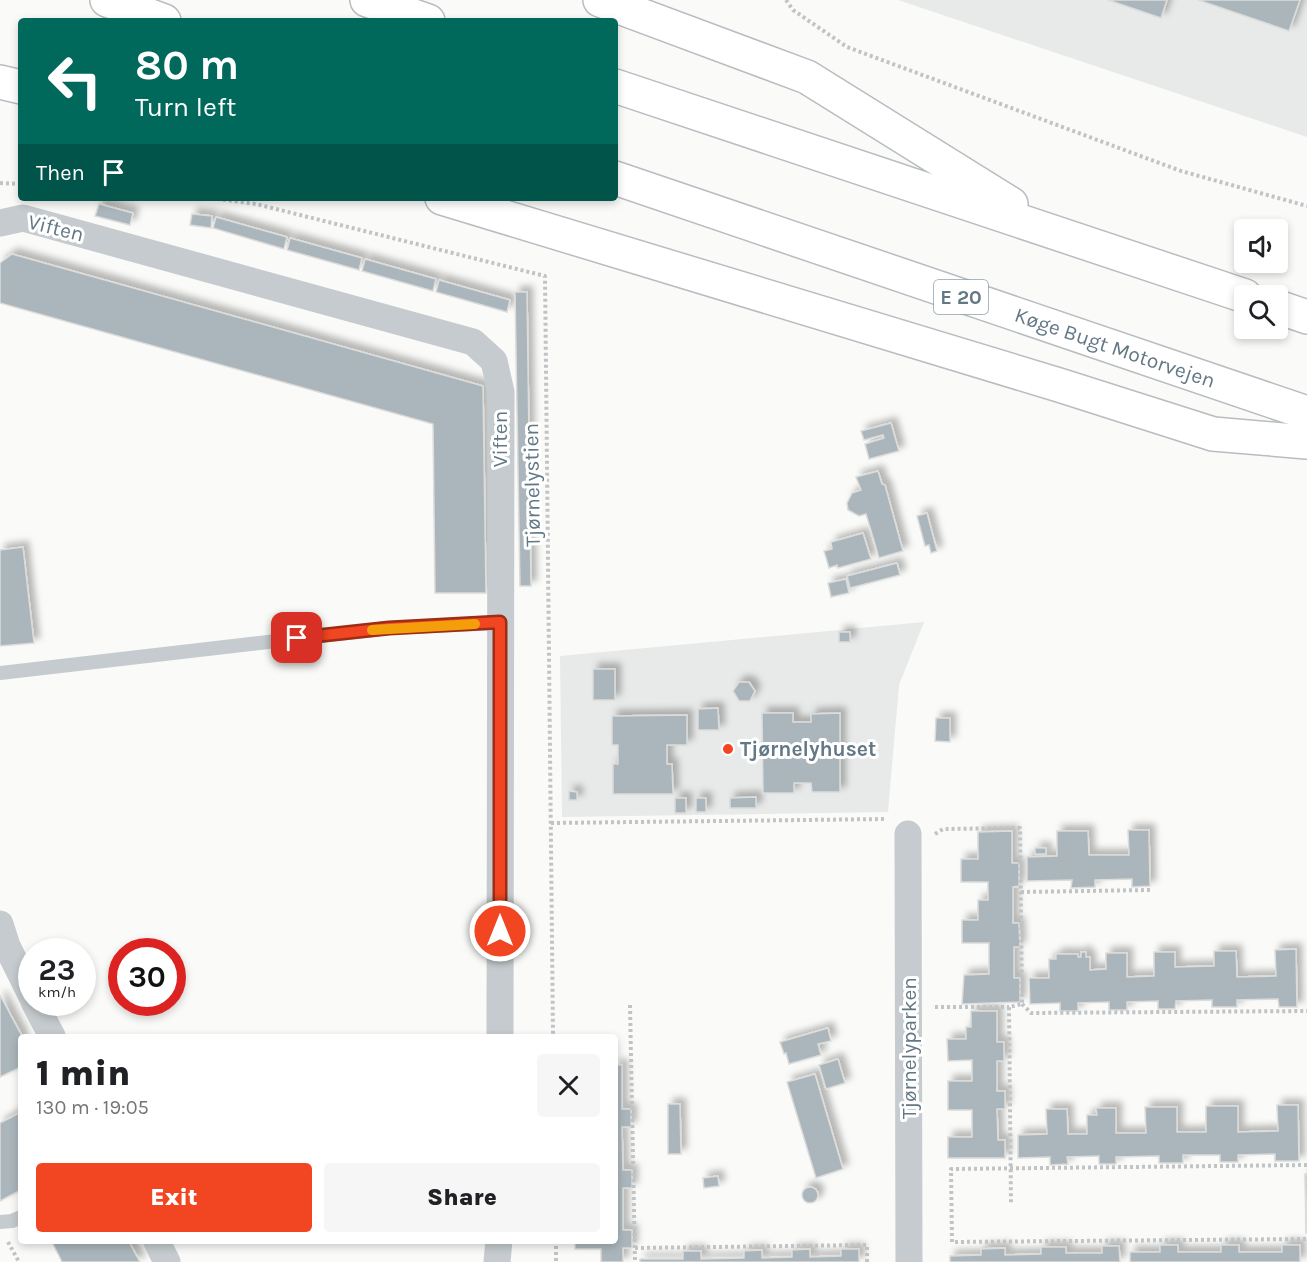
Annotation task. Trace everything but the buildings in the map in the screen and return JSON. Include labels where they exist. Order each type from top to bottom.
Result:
[{"type":"highway","points":[[107,0],[156,18]]},
{"type":"highway","points":[[367,0],[419,18]]},
{"type":"highway","points":[[600,0],[807,77],[1055,232]]},
{"type":"highway","points":[[0,82],[18,86]]},
{"type":"highway","points":[[618,87],[1234,292]]},
{"type":"highway","name":"Køge Bugt Motorvejen","points":[[618,179],[1307,413]]},
{"type":"highway","points":[[452,201],[1213,434],[1307,442]]},
{"type":"highway","points":[[1288,311],[1307,317]]},
{"type":"street","name":"Viften","points":[[0,223],[23,218],[473,342],[494,361],[501,392],[500,1034]]},
{"type":"street","name":"Tjørnelyparken","points":[[902,827],[909,1006],[909,1262]]},
{"type":"street","points":[[2,940],[18,970]]},
{"type":"street","points":[[41,1016],[51,1034]]},
{"type":"street","points":[[158,1244],[167,1262]]},
{"type":"street","points":[[497,1262],[499,1244]]},
{"type":"lane","points":[[0,673],[389,628],[500,622]]},
{"type":"lane","points":[[0,1222],[18,1218]]},
{"type":"path","points":[[786,0],[793,10],[847,47],[1181,171],[1307,206]]},
{"type":"path","points":[[0,183],[18,184]]},
{"type":"path","name":"Tjørnelystien","points":[[234,201],[256,204],[544,276],[553,1034]]},
{"type":"path","points":[[551,823],[902,827],[936,834],[943,829],[1020,828],[1022,1004],[1031,1013],[1307,1011]]},
{"type":"path","points":[[1021,892],[1150,890]]},
{"type":"path","points":[[909,1006],[1009,1007],[1022,1004]]},
{"type":"path","points":[[630,1005],[635,1262]]},
{"type":"path","points":[[1009,1007],[1011,1204]]},
{"type":"path","points":[[1307,1165],[951,1168],[952,1242],[1307,1239]]},
{"type":"path","points":[[6,1239],[19,1262]]},
{"type":"path","points":[[556,1244],[556,1262]]},
{"type":"path","points":[[635,1248],[867,1245],[867,1262]]},
{"type":"shaded area","points":[[898,0],[1307,0],[1307,137]]},
{"type":"shaded area","name":"Tjørnelyhuset","points":[[924,622],[899,685],[888,812],[562,817],[560,656]]},
{"type":"slow traffic","points":[[372,630],[475,624]]},
{"type":"place","name":"Tjørnelyhuset","points":[[728,749]]},
{"type":"route","points":[[297,638],[389,628],[500,622],[500,931]]}]
